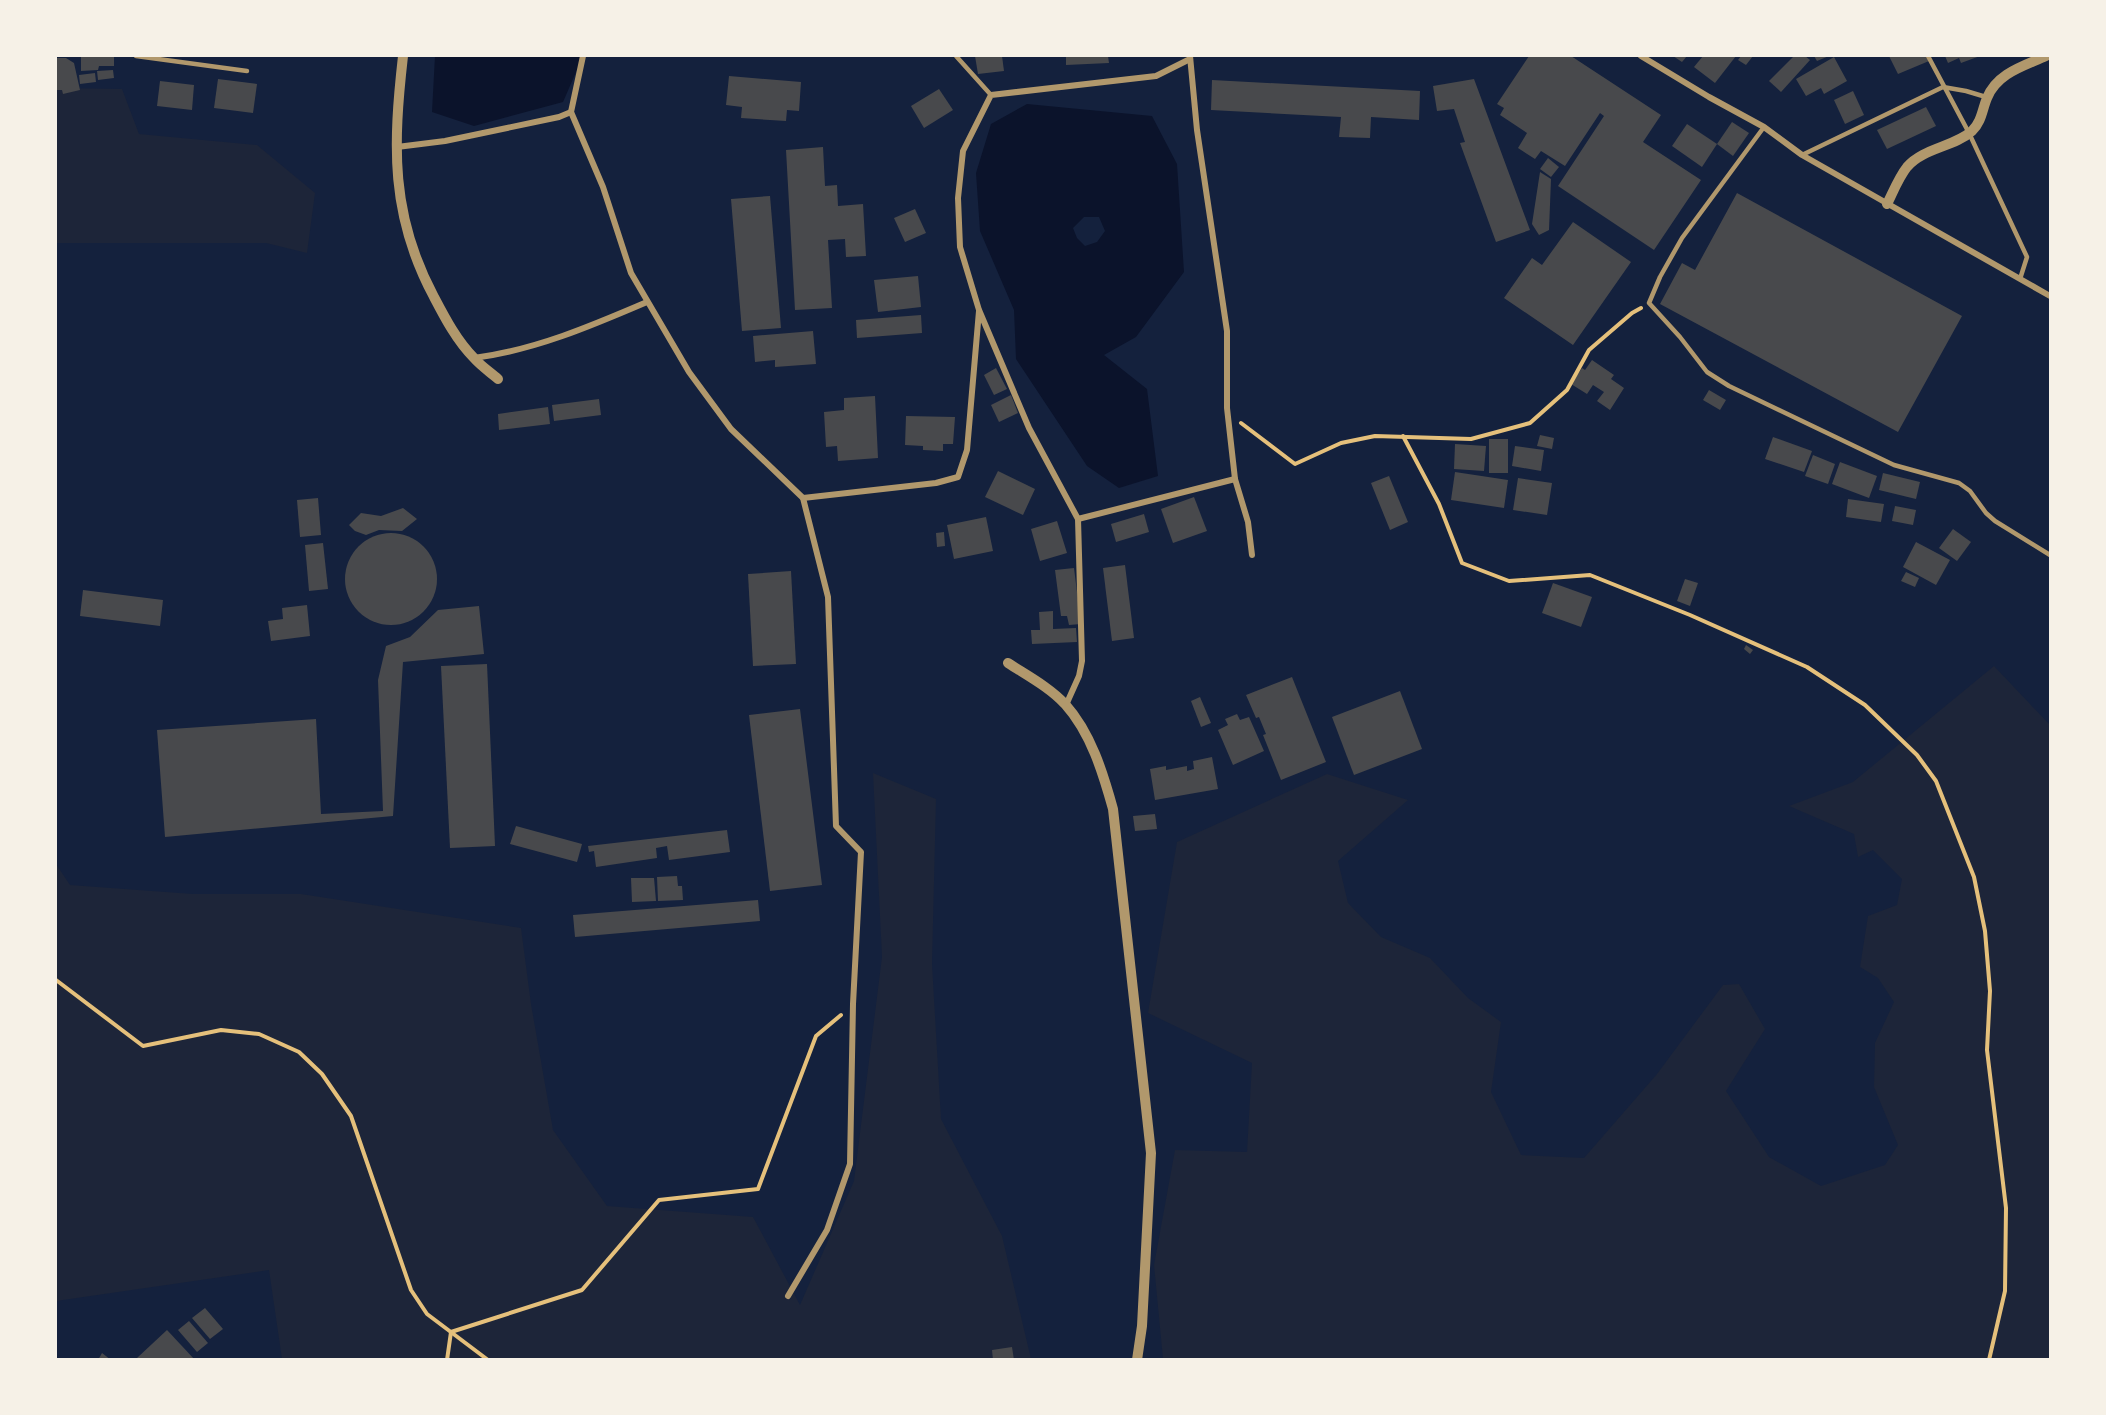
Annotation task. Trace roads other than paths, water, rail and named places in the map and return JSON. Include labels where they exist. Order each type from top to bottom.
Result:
[{"type":"street","points":[[404,56],[398,103],[397,147],[401,200],[407,236],[415,258],[446,319],[474,358],[498,379]]},
{"type":"street","points":[[583,56],[571,112],[603,187],[631,273],[689,372],[731,429],[803,498],[828,597],[836,826],[861,852],[853,1004],[850,1164],[826,1230],[788,1296]]},
{"type":"street","points":[[1641,56],[1649,58],[1764,127],[1802,155],[2050,296]]},
{"type":"street","points":[[1887,204],[1908,166],[1922,156],[1969,133],[1982,118],[1987,98],[1994,86],[2008,73],[2046,56]]},
{"type":"street","points":[[1066,705],[1082,661],[1078,519],[1029,428],[979,310],[960,247],[958,198],[963,151],[991,95],[1156,76],[1190,57],[1197,130],[1227,331],[1228,413],[1236,479],[1248,522],[1252,555]]},
{"type":"street","points":[[397,147],[445,141],[559,117],[571,112]]},
{"type":"street","points":[[474,358],[511,352],[568,335],[647,302]]},
{"type":"street","points":[[803,498],[936,483],[958,477],[967,450],[979,310]]},
{"type":"street","points":[[1078,519],[1236,479]]},
{"type":"street","points":[[1008,663],[1044,686],[1066,705],[1090,742],[1104,777],[1113,809],[1151,1153],[1143,1326],[1137,1359]]},
{"type":"lane","points":[[136,56],[247,71]]},
{"type":"lane","points":[[956,56],[991,95]]},
{"type":"lane","points":[[1928,56],[1969,133],[2027,257],[2020,279]]},
{"type":"lane","points":[[1802,155],[1943,87],[1987,98]]},
{"type":"lane","points":[[1764,127],[1682,238],[1660,277],[1649,303],[1680,337],[1707,372],[1721,381],[1774,409],[1894,465],[1959,483],[1970,491],[1995,521],[2050,555]]}]
